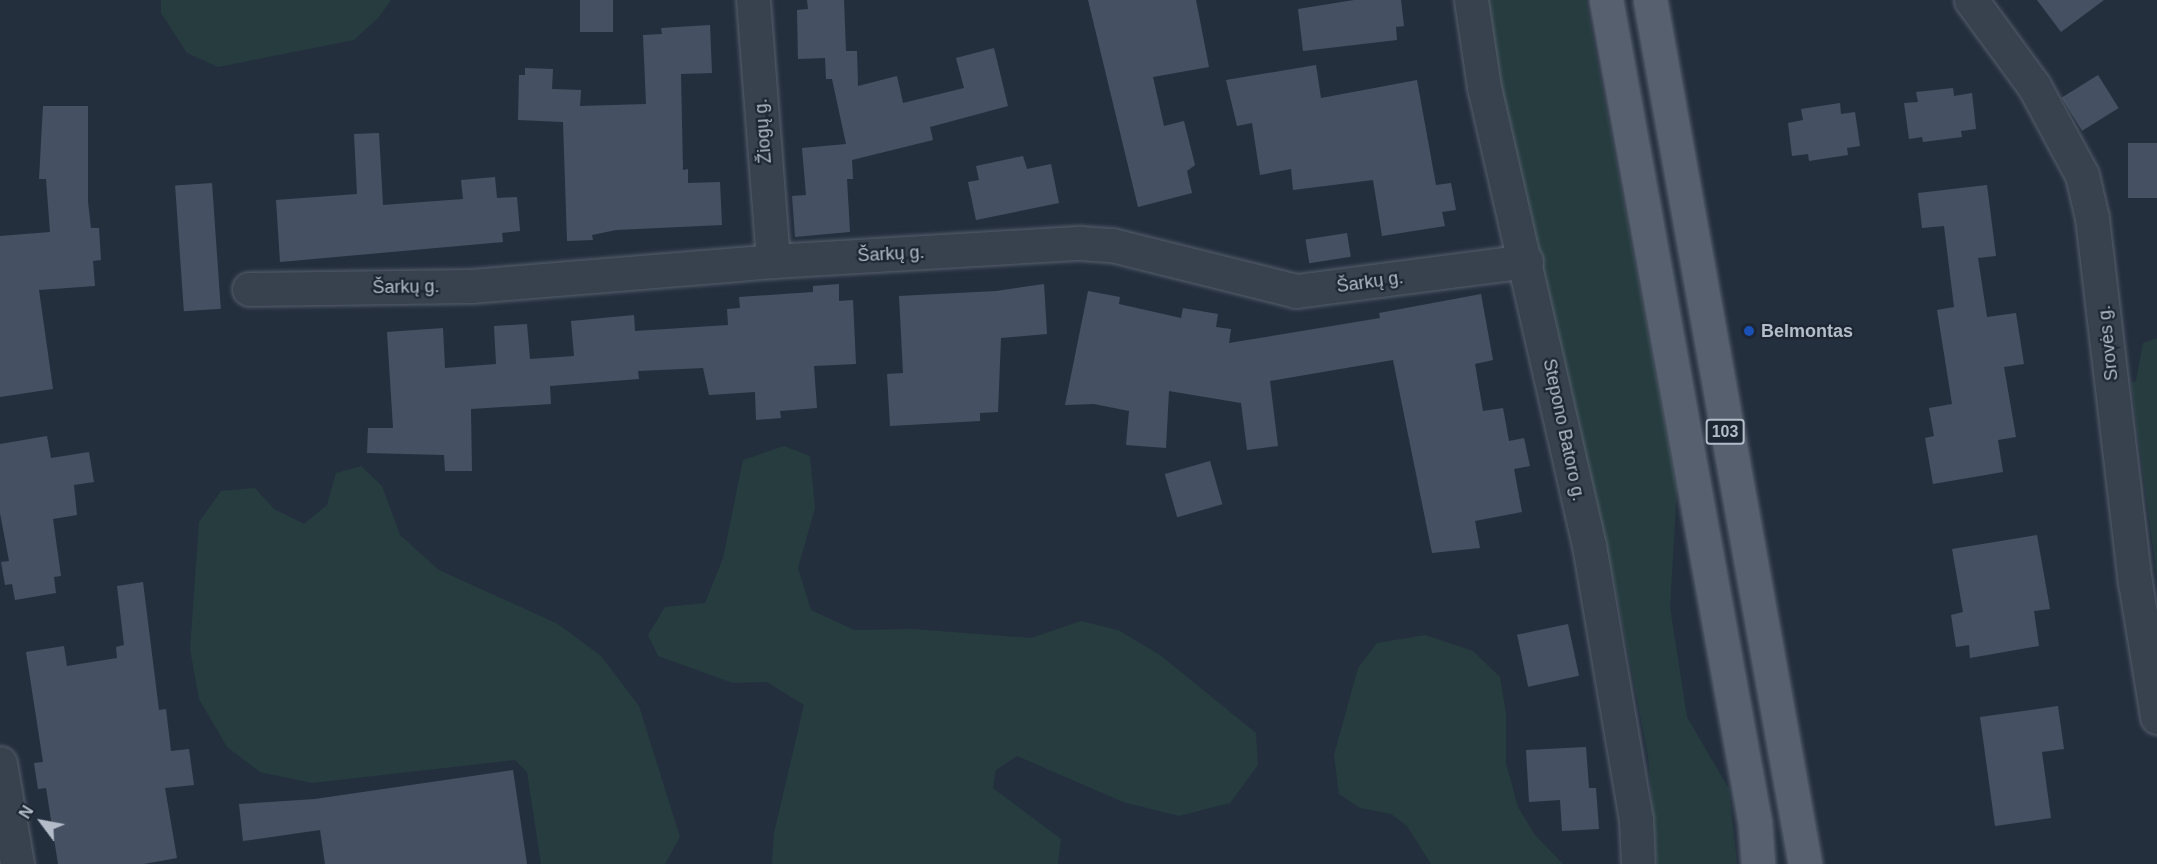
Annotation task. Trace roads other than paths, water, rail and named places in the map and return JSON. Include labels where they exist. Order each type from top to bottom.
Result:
[{"type":"main road","name":"103","points":[[1606,0],[1755,823],[1758,864]]},
{"type":"main road","name":"103","points":[[1650,0],[1805,864]]},
{"type":"street","name":"Žiogų g.","points":[[753,0],[773,261]]},
{"type":"street","name":"Stepono Batoro g.","points":[[1471,0],[1484,87],[1526,261],[1588,544],[1636,819],[1638,864]]},
{"type":"street","name":"Srovės g.","points":[[1971,0],[2034,86],[2082,175],[2093,228],[2135,582],[2157,717]]},
{"type":"street","name":"Šarkų g.","points":[[249,289],[471,286],[773,261],[1080,243],[1112,245],[1296,291],[1526,261]]},
{"type":"street","points":[[0,764],[16,864]]},
{"type":"place","name":"Belmontas","points":[[1749,331]]}]
